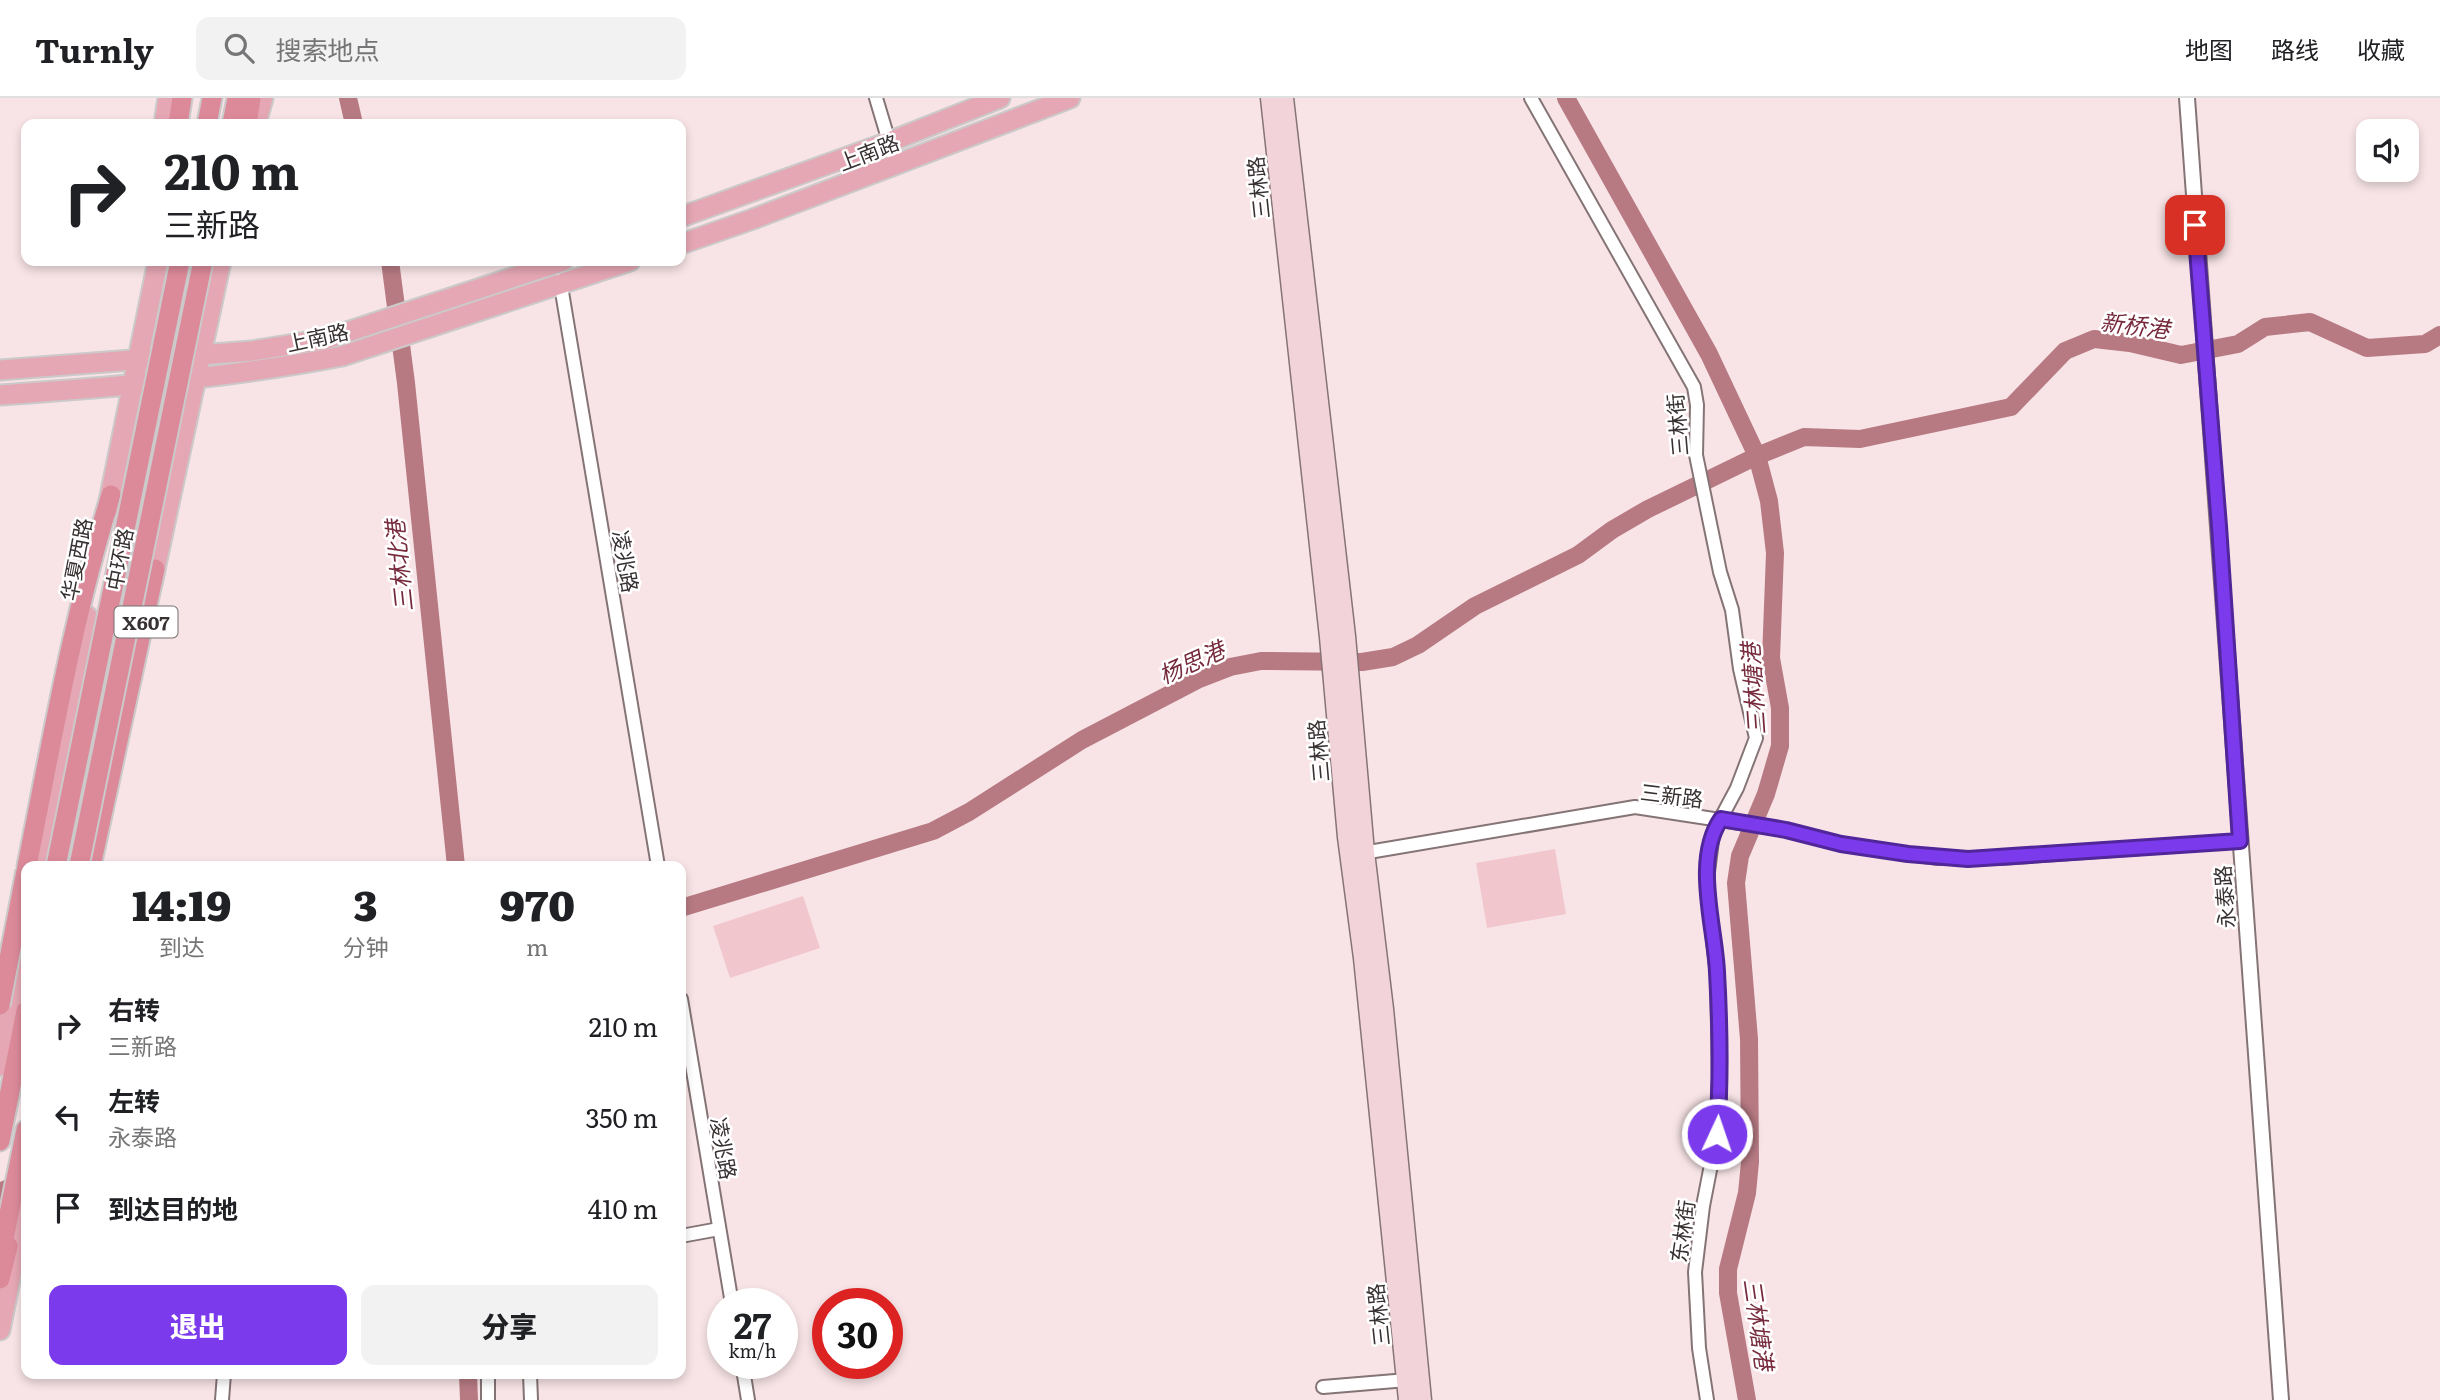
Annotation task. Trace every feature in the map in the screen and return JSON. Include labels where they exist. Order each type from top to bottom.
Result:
[{"type":"highway","points":[[179,119],[182,98]]},
{"type":"highway","points":[[208,119],[212,98]]},
{"type":"highway","points":[[235,119],[239,98]]},
{"type":"highway","points":[[248,119],[251,98]]},
{"type":"highway","name":"中环路","points":[[57,861],[179,266]]},
{"type":"highway","name":"中环路","points":[[80,861],[202,266]]},
{"type":"highway","points":[[29,861],[75,624],[111,495]]},
{"type":"highway","points":[[92,861],[155,569]]},
{"type":"highway","points":[[0,1005],[21,899]]},
{"type":"highway","points":[[0,1141],[21,1035]]},
{"type":"highway","points":[[0,1258],[21,1155]]},
{"type":"highway","points":[[0,1279],[21,1195]]},
{"type":"main road","points":[[165,119],[168,98]]},
{"type":"main road","points":[[187,119],[192,98]]},
{"type":"main road","points":[[257,119],[263,98]]},
{"type":"main road","name":"上南路","points":[[686,216],[1000,98]]},
{"type":"main road","name":"上南路","points":[[686,242],[1070,98]]},
{"type":"main road","name":"三林路","points":[[1270,98],[1338,636]]},
{"type":"main road","name":"三林路","points":[[1284,98],[1338,636],[1347,837],[1358,854],[1385,1023],[1422,1400]]},
{"type":"main road","points":[[146,316],[150,266]]},
{"type":"main road","name":"华夏西路","points":[[40,861],[136,361],[157,266]]},
{"type":"main road","points":[[201,356],[209,266]]},
{"type":"main road","name":"X607","points":[[101,861],[125,751],[155,569],[220,266]]},
{"type":"main road","name":"上南路","points":[[0,370],[201,356],[326,339],[548,266]]},
{"type":"main road","name":"上南路","points":[[0,395],[132,386],[342,356],[616,266]]},
{"type":"main road","points":[[27,861],[78,576],[111,495]]},
{"type":"main road","name":"三林路","points":[[1358,854],[1408,1400]]},
{"type":"main road","points":[[0,1011],[21,894]]},
{"type":"main road","points":[[0,1066],[21,956]]},
{"type":"main road","points":[[0,1330],[21,1227]]},
{"type":"street","points":[[876,98],[896,164]]},
{"type":"street","name":"三林街","points":[[1531,98],[1694,387],[1697,405],[1696,455],[1720,572],[1732,610],[1742,678],[1755,733],[1746,769],[1724,819]]},
{"type":"street","name":"永泰路","points":[[2187,98],[2281,1400]]},
{"type":"street","name":"凌兆路","points":[[560,266],[561,285],[657,861]]},
{"type":"street","name":"三新路","points":[[1358,854],[1635,807],[1724,819],[1854,846],[1928,857],[1968,859],[2240,841]]},
{"type":"street","name":"东林街","points":[[1707,1400],[1699,1348],[1695,1272],[1719,1108],[1717,975],[1707,885],[1710,843],[1724,819]]},
{"type":"street","name":"凌兆路","points":[[686,1029],[729,1288]]},
{"type":"street","points":[[686,1235],[719,1229]]},
{"type":"street","points":[[222,1400],[224,1379]]},
{"type":"street","points":[[488,1379],[488,1400]]},
{"type":"street","points":[[530,1379],[531,1400]]},
{"type":"street","points":[[745,1379],[748,1400]]},
{"type":"street","points":[[1323,1387],[1407,1380]]},
{"type":"shaded area","points":[[1555,849],[1566,914],[1487,928],[1476,863]]},
{"type":"shaded area","points":[[803,896],[820,948],[730,978],[713,926]]},
{"type":"waterway","name":"三林北港","points":[[348,98],[353,119]]},
{"type":"waterway","name":"三林塘港","points":[[1566,98],[1709,354],[1757,456],[1769,501],[1775,553],[1771,658],[1780,708],[1780,746],[1766,794],[1740,856],[1736,883],[1749,1039],[1750,1162],[1747,1193],[1728,1269],[1728,1293],[1747,1400]]},
{"type":"waterway","name":"三林北港","points":[[391,266],[406,383],[455,861]]},
{"type":"waterway","name":"杨思港","points":[[686,906],[933,831],[969,812],[1082,740],[1199,679],[1230,667],[1261,661],[1362,662],[1393,657],[1418,645],[1475,606],[1578,555],[1612,530],[1648,509],[1757,456],[1804,437],[1860,439],[2011,407],[2065,351],[2094,339],[2130,343],[2181,355],[2238,344],[2265,327],[2310,322],[2367,348],[2425,344],[2440,335]]},
{"type":"waterway","name":"杨思港","points":[[0,1192],[21,1182]]},
{"type":"waterway","name":"三林北港","points":[[468,1379],[469,1400]]},
{"type":"route","points":[[1717,1134],[1717,975],[1707,885],[1710,843],[1721,819],[1786,830],[1827,842],[1938,858],[2001,858],[2240,841],[2195,225]]},
{"type":"water label","name":"新桥港","points":[[2135,324]]}]
